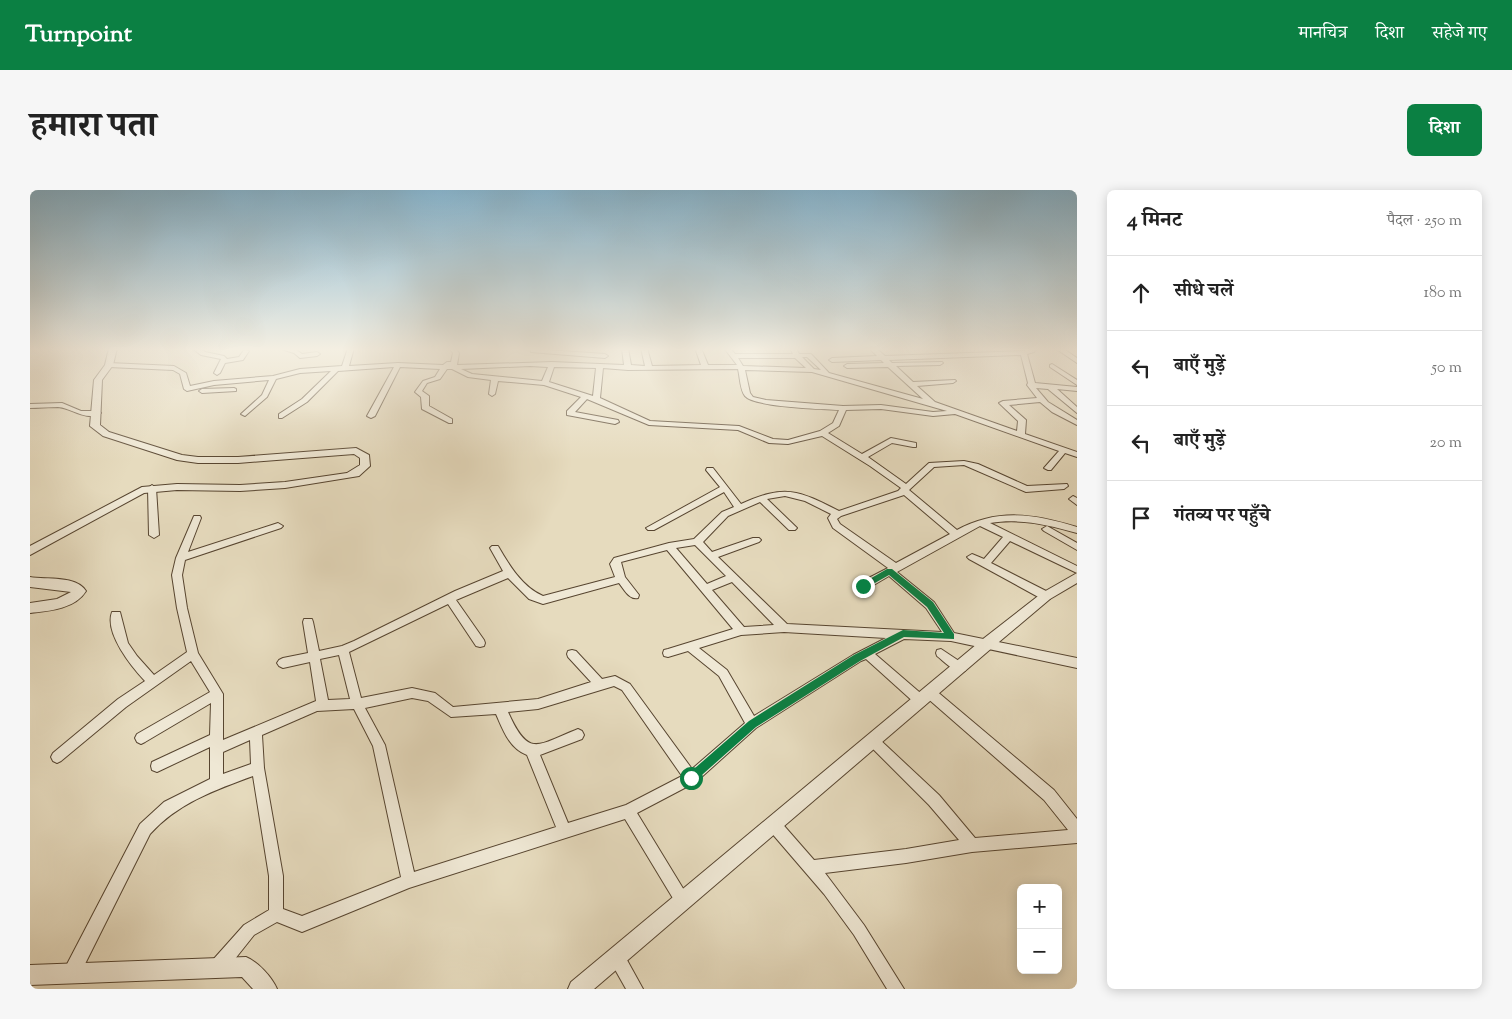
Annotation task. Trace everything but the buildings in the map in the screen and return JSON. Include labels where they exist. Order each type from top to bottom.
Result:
[{"type":"street","points":[[30,550],[142,490],[152,488],[276,486],[347,476],[362,470],[366,462],[365,457],[356,450],[238,460],[182,458],[106,434],[95,426],[98,385]]},
{"type":"street","points":[[187,389],[207,385]]},
{"type":"street","points":[[245,414],[265,396],[270,385]]},
{"type":"street","points":[[282,416],[298,406],[323,385]]},
{"type":"street","points":[[371,416],[387,385]]},
{"type":"street","points":[[423,385],[418,392],[425,396],[425,407],[449,421]]},
{"type":"street","points":[[492,394],[494,385]]},
{"type":"street","points":[[552,385],[596,399],[649,423],[739,428],[772,441],[788,442],[823,433],[836,424],[843,408]]},
{"type":"street","points":[[596,399],[598,385]]},
{"type":"street","points":[[745,385],[747,394],[751,398],[766,402],[843,408],[881,407],[933,414],[958,413]]},
{"type":"street","points":[[864,385],[934,404],[1077,455]]},
{"type":"street","points":[[912,385],[934,404]]},
{"type":"street","points":[[1030,385],[1041,400],[1057,413],[1077,423]]},
{"type":"street","points":[[1033,385],[1077,389]]},
{"type":"street","points":[[1050,387],[1077,411]]},
{"type":"street","points":[[187,389],[234,390]]},
{"type":"street","points":[[881,407],[891,394]]},
{"type":"street","points":[[586,396],[570,413],[615,422]]},
{"type":"street","points":[[1021,435],[1022,420],[1003,403],[1041,400]]},
{"type":"street","points":[[30,406],[62,405],[80,413],[97,413]]},
{"type":"street","points":[[823,433],[863,457],[905,489],[956,534]]},
{"type":"street","points":[[863,457],[891,440],[913,446]]},
{"type":"street","points":[[1048,468],[1064,450]]},
{"type":"street","points":[[951,636],[930,604],[893,569],[836,526],[832,518],[838,514],[900,493],[932,465],[939,463],[952,466],[964,463],[1026,489],[1064,486]]},
{"type":"street","points":[[710,470],[739,507]]},
{"type":"street","points":[[152,488],[154,535]]},
{"type":"street","points":[[651,528],[725,488]]},
{"type":"street","points":[[634,595],[621,579],[614,564],[618,560],[669,546],[698,542],[725,514],[761,498],[785,494],[808,499],[838,514]]},
{"type":"street","points":[[761,498],[792,528]]},
{"type":"street","points":[[863,586],[980,522],[1008,516],[1035,518],[1077,530]]},
{"type":"street","points":[[196,518],[181,558],[177,575],[182,608],[194,654],[217,694],[216,782]]},
{"type":"street","points":[[980,522],[1077,570]]},
{"type":"street","points":[[181,558],[278,526]]},
{"type":"street","points":[[1047,529],[1077,547]]},
{"type":"street","points":[[986,564],[1009,536]]},
{"type":"street","points":[[712,555],[756,540]]},
{"type":"street","points":[[698,542],[784,628]]},
{"type":"street","points":[[669,546],[740,631]]},
{"type":"street","points":[[494,548],[509,573],[533,596],[543,600],[621,579]]},
{"type":"street","points":[[972,557],[1046,596]]},
{"type":"street","points":[[283,663],[343,650],[509,573]]},
{"type":"street","points":[[706,589],[734,577]]},
{"type":"street","points":[[578,989],[961,668],[988,643],[1046,596],[1077,577]]},
{"type":"street","points":[[30,582],[44,585],[72,585],[80,591],[72,599],[53,605],[30,608]]},
{"type":"street","points":[[450,599],[480,643]]},
{"type":"street","points":[[116,615],[118,631],[126,653],[153,682]]},
{"type":"street","points":[[308,622],[323,706]]},
{"type":"street","points":[[668,653],[740,631],[784,628],[951,636],[1077,663]]},
{"type":"street","points":[[276,914],[302,924],[408,881],[628,811],[691,778],[752,724],[867,653],[903,634]]},
{"type":"street","points":[[689,646],[723,672],[752,724]]},
{"type":"street","points":[[343,650],[357,704],[379,745],[408,881]]},
{"type":"street","points":[[867,653],[1049,795],[1077,830]]},
{"type":"street","points":[[941,653],[961,668]]},
{"type":"street","points":[[57,756],[122,703],[194,654]]},
{"type":"street","points":[[572,654],[599,683]]},
{"type":"street","points":[[157,766],[217,743],[256,732],[316,706],[357,704],[412,693],[430,698],[451,712],[500,709],[538,704],[599,683],[615,681],[626,687],[691,778]]},
{"type":"street","points":[[141,738],[217,694]]},
{"type":"street","points":[[500,709],[516,742],[524,749],[532,751],[578,734]]},
{"type":"street","points":[[256,732],[258,768],[276,876],[276,914]]},
{"type":"street","points":[[872,741],[934,800],[972,845]]},
{"type":"street","points":[[532,751],[564,831]]},
{"type":"street","points":[[71,974],[145,829],[158,814],[172,803],[216,782],[258,768]]},
{"type":"street","points":[[628,811],[682,900]]},
{"type":"street","points":[[774,825],[860,930],[896,989]]},
{"type":"street","points":[[811,868],[906,856],[972,845],[1077,836]]},
{"type":"street","points":[[217,968],[249,930],[276,914]]},
{"type":"street","points":[[616,957],[634,989]]},
{"type":"street","points":[[30,975],[246,967],[267,989]]},
{"type":"route","points":[[691,778],[752,724],[857,658],[903,634],[951,636],[930,604],[890,571],[863,586]]}]
